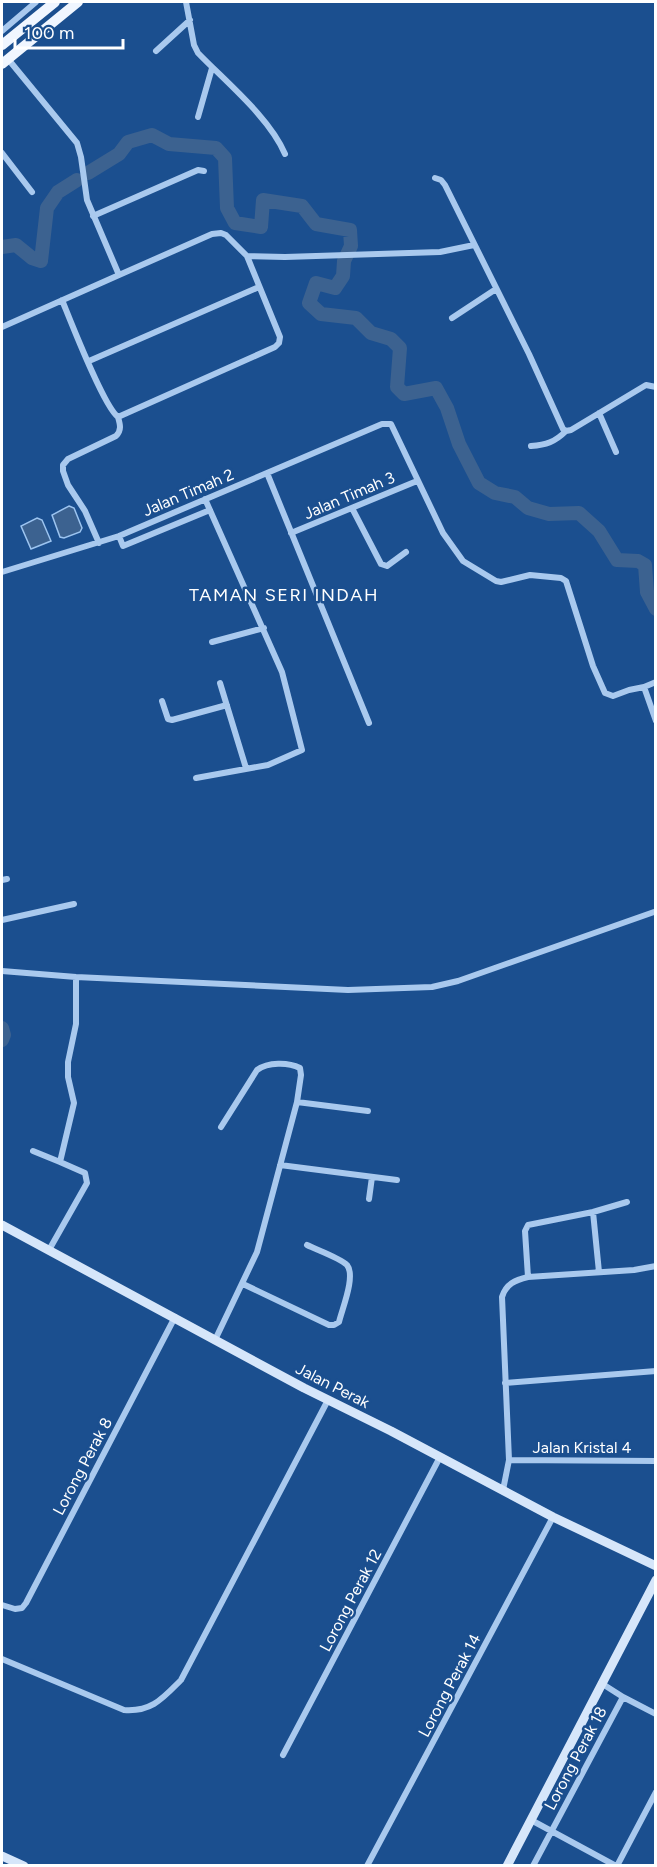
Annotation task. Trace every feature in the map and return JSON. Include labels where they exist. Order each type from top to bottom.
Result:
[{"type":"main road","points":[[2,45],[55,2]]},
{"type":"main road","points":[[5,61],[78,2]]},
{"type":"street","points":[[2,31],[36,2]]},
{"type":"street","points":[[186,2],[194,45],[198,53],[269,126],[285,154]]},
{"type":"street","points":[[156,51],[190,20]]},
{"type":"street","points":[[5,61],[77,143],[87,200],[119,275]]},
{"type":"street","points":[[198,117],[212,68]]},
{"type":"street","points":[[2,153],[32,192]]},
{"type":"street","points":[[93,216],[198,170],[204,171]]},
{"type":"street","points":[[435,178],[441,180],[445,185],[529,354],[560,424],[566,431]]},
{"type":"street","points":[[2,327],[217,233],[226,235],[247,256],[280,337],[279,343],[275,347],[118,417]]},
{"type":"street","points":[[247,256],[440,252],[474,245]]},
{"type":"street","points":[[89,361],[259,286]]},
{"type":"street","points":[[452,318],[496,289]]},
{"type":"street","points":[[62,300],[112,413],[118,417],[120,429],[116,436],[68,459],[63,465],[68,485],[85,511],[99,543]]},
{"type":"street","points":[[531,446],[547,445],[566,431],[646,386],[656,387]]},
{"type":"street","points":[[599,414],[616,452]]},
{"type":"street","name":"Jalan Timah 2","points":[[2,572],[119,536],[381,424],[391,424],[394,427],[417,481]]},
{"type":"street","points":[[267,473],[369,723]]},
{"type":"street","points":[[417,481],[443,533],[463,561],[501,582],[530,575],[566,581],[593,666],[605,693],[613,696],[656,681]]},
{"type":"street","name":"Jalan Timah 3","points":[[291,533],[417,481]]},
{"type":"street","points":[[196,778],[268,765],[302,750],[282,672],[206,499]]},
{"type":"street","points":[[352,508],[381,564],[387,566],[406,552]]},
{"type":"street","points":[[119,536],[123,546],[210,510]]},
{"type":"street","points":[[212,642],[264,628]]},
{"type":"street","points":[[220,683],[246,768]]},
{"type":"street","points":[[644,687],[656,721]]},
{"type":"street","points":[[162,701],[168,719],[172,720],[227,705]]},
{"type":"street","points":[[2,920],[74,904]]},
{"type":"street","points":[[2,971],[76,977],[348,990],[432,987],[458,981],[655,910]]},
{"type":"street","points":[[60,1162],[74,1103],[68,1062],[76,1024],[76,977]]},
{"type":"street","points":[[215,1340],[257,1252],[297,1102],[300,1068],[292,1065],[262,1066],[253,1074],[221,1127]]},
{"type":"street","points":[[297,1102],[368,1111]]},
{"type":"street","points":[[33,1152],[85,1173],[87,1184],[49,1250]]},
{"type":"street","points":[[280,1165],[397,1180]]},
{"type":"street","points":[[369,1199],[372,1177]]},
{"type":"street","points":[[528,1277],[526,1227],[528,1225],[592,1212],[627,1202]]},
{"type":"street","points":[[592,1212],[598,1272]]},
{"type":"street","name":"Jalan Perak","points":[[2,1225],[328,1400],[553,1516],[656,1566]]},
{"type":"street","points":[[243,1284],[329,1325],[336,1324],[339,1322],[350,1280],[350,1271],[346,1264],[307,1245]]},
{"type":"street","points":[[503,1490],[509,1460],[502,1297],[504,1290],[512,1282],[528,1277],[634,1270],[656,1266]]},
{"type":"street","name":"Lorong Perak 8","points":[[2,1605],[15,1609],[22,1608],[26,1603],[175,1317]]},
{"type":"street","points":[[505,1383],[656,1371]]},
{"type":"street","points":[[2,1659],[124,1710],[137,1711],[148,1708],[159,1701],[181,1680],[328,1400]]},
{"type":"street","name":"Lorong Perak 12","points":[[284,1755],[440,1457]]},
{"type":"street","name":"Jalan Kristal 4","points":[[509,1460],[656,1461]]},
{"type":"street","name":"Lorong Perak 14","points":[[367,1866],[553,1516]]},
{"type":"street","points":[[507,1866],[656,1580]]},
{"type":"street","points":[[602,1683],[622,1697],[656,1714]]},
{"type":"street","name":"Lorong Perak 18","points":[[533,1866],[622,1697]]},
{"type":"street","points":[[531,1820],[616,1866],[656,1792]]},
{"type":"street","points":[[2,1856],[24,1866]]},
{"type":"water","points":[[69,506],[74,508],[82,528],[80,532],[64,538],[60,537],[52,515]]},
{"type":"water","points":[[37,518],[42,520],[51,541],[31,549],[21,526]]},
{"type":"waterway","points":[[88,173],[119,154],[128,142],[152,135],[169,144],[216,148],[225,158],[227,208],[235,223],[261,227],[263,200],[302,206],[316,224],[350,230],[351,246],[344,261],[343,276],[335,288],[316,283],[309,303],[321,314],[356,318],[371,333],[391,339],[400,348],[397,387],[404,394],[436,388],[447,408],[459,444],[479,483],[495,493],[515,497],[528,508],[549,514],[579,513],[599,531],[617,560],[638,561],[645,565],[647,592],[656,609]]},
{"type":"waterway","points":[[2,247],[16,245],[32,258],[41,261],[47,208],[58,192],[77,180]]},
{"type":"waterway","points":[[2,1028],[4,1035],[2,1040]]},
{"type":"district","name":"TAMAN SERI INDAH","points":[[284,595]]}]
